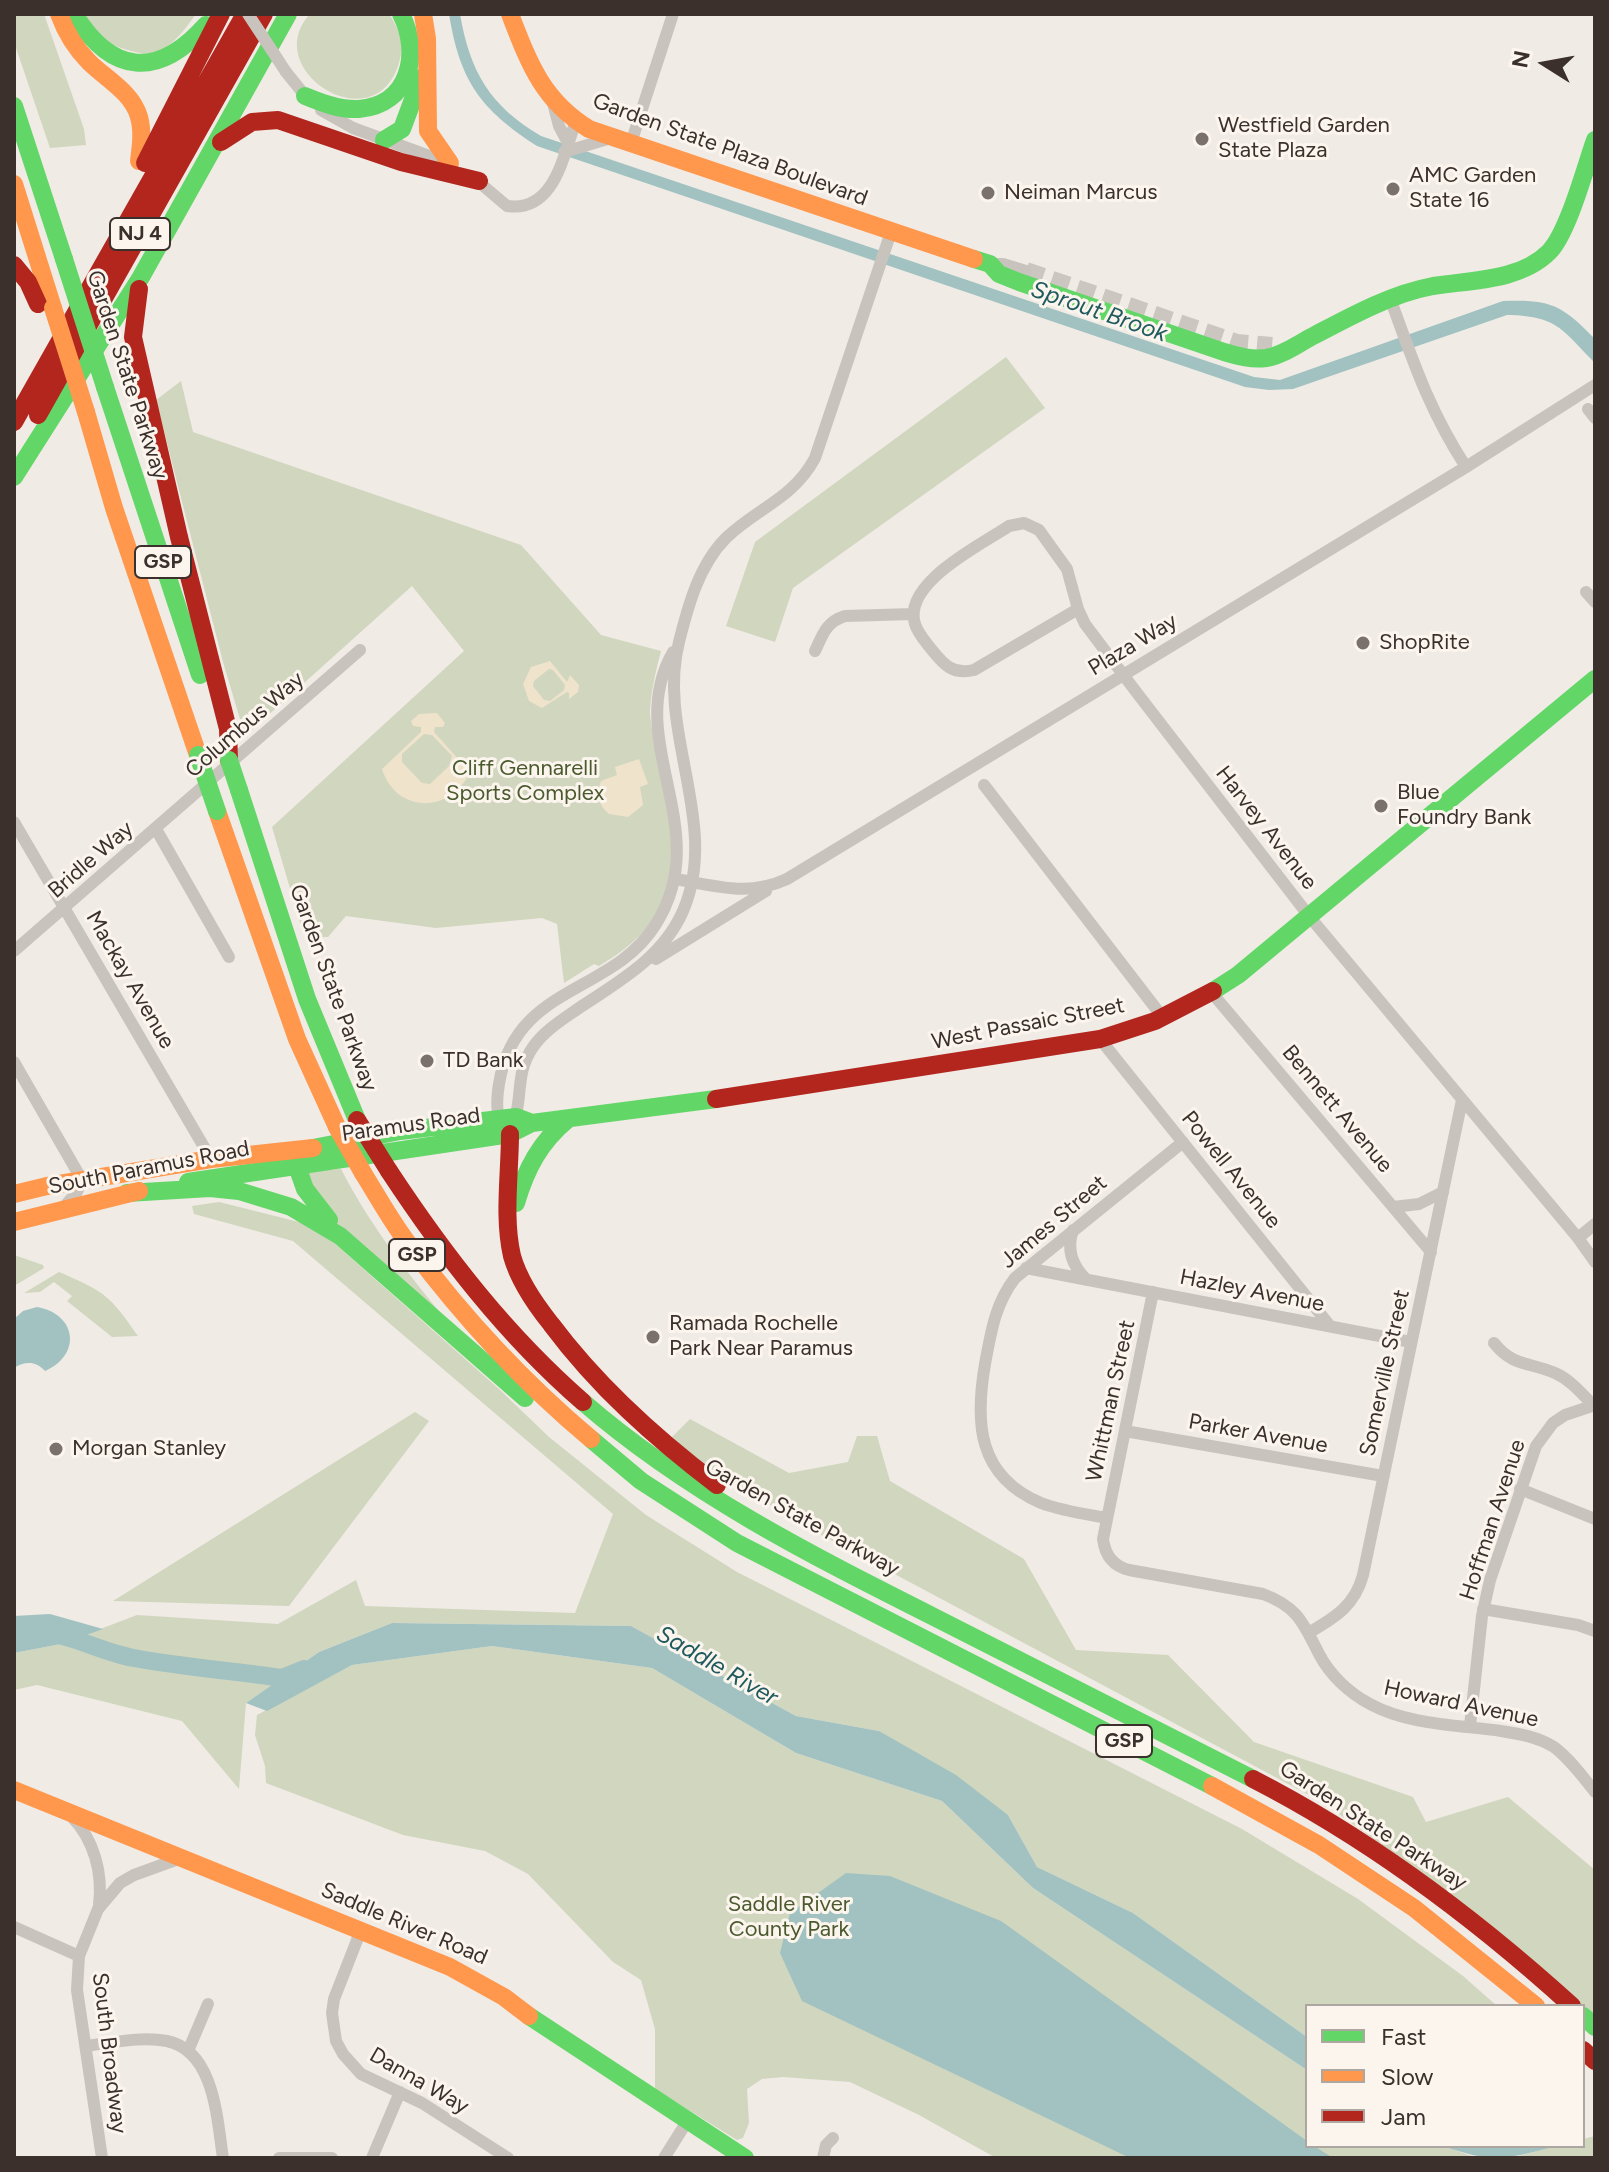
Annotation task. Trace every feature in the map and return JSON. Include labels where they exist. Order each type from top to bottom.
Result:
[{"type":"main road","points":[[59,14],[75,47],[122,89],[137,109],[143,134],[134,184]]},
{"type":"main road","points":[[74,14],[90,39],[107,53],[141,64],[161,62],[187,47],[213,14]]},
{"type":"main road","points":[[81,14],[90,39]]},
{"type":"main road","points":[[14,402],[20,386],[134,184],[221,14]]},
{"type":"main road","name":"NJ 4","points":[[14,422],[246,14]]},
{"type":"main road","name":"NJ 4","points":[[14,454],[264,14]]},
{"type":"main road","points":[[14,477],[141,277],[288,14]]},
{"type":"main road","points":[[261,62],[303,14]]},
{"type":"main road","points":[[305,96],[329,106],[348,109],[375,106],[393,95],[406,78],[413,58],[412,36],[401,14]]},
{"type":"main road","points":[[423,14],[427,39],[428,131],[450,163]]},
{"type":"main road","name":"Garden State Plaza Boulevard","points":[[510,14],[537,78],[553,103],[576,121],[888,240],[990,264],[999,274],[1019,282],[1241,357],[1265,359],[1390,298],[1419,289],[1524,269],[1548,254],[1557,242],[1595,140]]},
{"type":"main road","points":[[384,140],[402,129],[426,61]]},
{"type":"main road","name":"Garden State Parkway","points":[[14,106],[105,387],[225,733],[229,760],[309,1003],[337,1078],[357,1120],[428,1230],[497,1317],[534,1357],[617,1431],[661,1465],[755,1525],[1240,1771],[1337,1826],[1466,1915],[1570,2004]]},
{"type":"main road","points":[[214,148],[252,122],[278,120],[401,162],[479,181]]},
{"type":"main road","points":[[14,184],[46,306]]},
{"type":"main road","points":[[14,265],[46,306]]},
{"type":"main road","points":[[141,277],[133,337],[225,733]]},
{"type":"main road","name":"Garden State Parkway","points":[[46,306],[61,330],[114,508],[297,1039],[337,1127],[363,1173],[408,1244],[479,1332],[554,1408],[597,1446],[688,1514],[786,1570],[1222,1791],[1307,1838],[1414,1908],[1534,2004]]},
{"type":"main road","name":"Garden State Plaza Boulevard","points":[[1272,346],[1303,341]]},
{"type":"main road","name":"West Passaic Street","points":[[593,1117],[1100,1039],[1164,1019],[1212,993],[1595,679]]},
{"type":"main road","name":"Paramus Road","points":[[293,1159],[514,1123],[593,1117]]},
{"type":"main road","points":[[510,1227],[530,1163],[549,1136],[568,1119]]},
{"type":"main road","points":[[514,1123],[511,1250],[518,1273],[563,1341],[623,1408],[679,1456],[725,1491],[905,1602]]},
{"type":"main road","name":"South Paramus Road","points":[[14,1194],[211,1159],[293,1159]]},
{"type":"main road","points":[[293,1159],[297,1179],[314,1203],[363,1256]]},
{"type":"main road","name":"South Paramus Road","points":[[14,1222],[127,1193],[293,1159]]},
{"type":"main road","points":[[127,1193],[210,1188],[265,1198],[317,1221],[363,1256],[579,1445],[688,1514]]},
{"type":"main road","name":"Saddle River Road","points":[[14,1790],[361,1930],[477,1981],[745,2158]]},
{"type":"street","points":[[246,14],[305,96],[334,119],[450,163],[479,181],[507,206],[524,206],[547,193],[571,147],[576,121]]},
{"type":"street","points":[[571,147],[622,141],[673,14]]},
{"type":"street","points":[[553,103],[559,126],[571,147]]},
{"type":"street","points":[[632,973],[659,949],[675,929],[693,882],[696,853],[683,765],[674,670],[679,642],[697,585],[715,550],[798,485],[807,473],[821,442],[888,240]]},
{"type":"street","name":"Garden State Plaza Boulevard","points":[[990,264],[1003,264],[1026,271]]},
{"type":"street","points":[[1390,298],[1437,420],[1466,467]]},
{"type":"street","name":"Plaza Way","points":[[676,879],[749,890],[787,879],[1466,467],[1592,387]]},
{"type":"street","name":"Harvey Avenue","points":[[913,614],[917,598],[932,579],[1009,526],[1024,523],[1039,530],[1067,569],[1085,624],[1309,916],[1595,1262]]},
{"type":"street","points":[[815,651],[826,626],[835,619],[913,614],[918,631],[943,664],[966,672],[1078,609]]},
{"type":"street","points":[[514,1123],[499,1089],[503,1064],[520,1030],[562,995],[617,964],[639,947],[668,903],[676,879],[677,839],[655,711],[664,668],[679,642]]},
{"type":"street","name":"Columbus Way","points":[[156,829],[360,650]]},
{"type":"street","points":[[665,768],[683,765]]},
{"type":"street","points":[[984,785],[1164,1019]]},
{"type":"street","name":"Mackay Avenue","points":[[14,822],[211,1159]]},
{"type":"street","points":[[156,829],[229,957]]},
{"type":"street","name":"Bridle Way","points":[[14,951],[156,829]]},
{"type":"street","points":[[514,1123],[519,1082],[532,1048],[558,1022],[787,879]]},
{"type":"street","name":"Bennett Avenue","points":[[1212,993],[1431,1252]]},
{"type":"street","name":"Powell Avenue","points":[[1100,1039],[1330,1326]]},
{"type":"street","points":[[14,1062],[82,1180],[64,1208]]},
{"type":"street","name":"Somerville Street","points":[[1310,1632],[1345,1609],[1360,1586],[1462,1100]]},
{"type":"street","name":"James Street","points":[[1107,1518],[1060,1509],[1029,1497],[995,1464],[981,1434],[979,1400],[993,1322],[1005,1291],[1026,1268],[1183,1142]]},
{"type":"street","points":[[1393,1207],[1419,1204],[1443,1192]]},
{"type":"street","points":[[1578,1238],[1595,1224]]},
{"type":"street","points":[[1073,1230],[1070,1248],[1072,1261],[1087,1280]]},
{"type":"street","name":"Hazley Avenue","points":[[1026,1268],[1411,1342]]},
{"type":"street","name":"Whittman Street","points":[[1107,1518],[1153,1292]]},
{"type":"street","points":[[1494,1343],[1508,1358],[1520,1364],[1559,1374],[1595,1406]]},
{"type":"street","name":"Hoffman Avenue","points":[[1470,1726],[1483,1609],[1493,1570],[1536,1446],[1544,1433],[1565,1415],[1595,1406]]},
{"type":"street","name":"Parker Avenue","points":[[1125,1431],[1383,1476]]},
{"type":"street","points":[[1520,1489],[1595,1519]]},
{"type":"street","name":"Howard Avenue","points":[[1107,1518],[1103,1539],[1105,1549],[1108,1557],[1123,1569],[1263,1594],[1287,1606],[1310,1632],[1328,1668],[1348,1689],[1371,1705],[1404,1717],[1527,1735],[1564,1755],[1595,1792]]},
{"type":"street","points":[[1483,1609],[1578,1625],[1595,1631]]},
{"type":"street","name":"South Broadway","points":[[66,1811],[78,1823],[92,1849],[100,1877],[98,1909]]},
{"type":"street","name":"South Broadway","points":[[102,2158],[77,1990],[79,1956],[98,1909],[120,1883],[181,1858]]},
{"type":"street","points":[[14,1927],[79,1956]]},
{"type":"street","name":"Danna Way","points":[[361,1930],[334,1999],[336,2041],[351,2065],[373,2081],[400,2092],[508,2158]]},
{"type":"street","points":[[188,2051],[208,2004]]},
{"type":"street","points":[[86,2046],[157,2040],[170,2042],[188,2051],[211,2086],[223,2158]]},
{"type":"street","points":[[372,2158],[400,2092]]},
{"type":"street","points":[[664,2158],[688,2120]]},
{"type":"street","points":[[823,2158],[826,2145],[833,2138]]},
{"type":"street","points":[[279,2158],[332,2158]]},
{"type":"green space","points":[[14,14],[44,14],[84,129],[86,145],[50,148],[14,42]]},
{"type":"green space","points":[[85,14],[196,14],[162,50],[140,53],[94,38]]},
{"type":"green space","points":[[310,14],[389,14],[399,33],[401,52],[398,66],[385,88],[366,98],[345,97],[325,89],[309,75],[299,56],[298,35]]},
{"type":"green space","points":[[1006,357],[1045,408],[793,588],[775,642],[726,626],[755,542]]},
{"type":"green space","name":"Cliff Gennarelli Sports Complex","points":[[181,381],[193,432],[521,545],[601,635],[661,651],[650,711],[670,823],[671,877],[664,901],[650,924],[629,945],[599,966],[594,964],[564,983],[557,924],[542,918],[436,928],[346,916],[328,937],[318,937],[302,929],[272,827],[464,651],[412,586],[245,736],[156,400]]},
{"type":"green space","points":[[341,1169],[378,1231],[451,1326],[351,1240],[317,1201],[308,1171]]},
{"type":"green space","points":[[219,1202],[315,1226],[549,1437],[646,1515],[737,1572],[1242,1829],[1358,1899],[1463,1976],[1495,2004],[1305,2004],[1305,2036],[1133,1913],[1037,1867],[1008,1815],[879,1731],[796,1716],[631,1626],[392,1623],[319,1652],[246,1703],[239,1789],[182,1721],[37,1685],[14,1690],[14,1653],[61,1644],[137,1615],[278,1624],[356,1580],[365,1606],[575,1613],[613,1514],[293,1241],[194,1214],[192,1206]]},
{"type":"green space","points":[[14,1255],[43,1265],[44,1268],[14,1286]]},
{"type":"green space","points":[[59,1272],[105,1296],[138,1336],[112,1337],[67,1301],[72,1296],[54,1282],[40,1292],[24,1293]]},
{"type":"green space","points":[[415,1412],[429,1421],[289,1606],[113,1601]]},
{"type":"green space","points":[[690,1419],[789,1473],[848,1462],[857,1436],[877,1436],[890,1481],[1024,1559],[1076,1650],[1168,1655],[1254,1742],[1413,1797],[1426,1822],[1508,1797],[1595,1870],[1595,2024],[1585,2015],[1585,2004],[1572,2004],[1400,1858],[1322,1802],[812,1530],[689,1457],[668,1441]]},
{"type":"green space","name":"Saddle River County Park","points":[[492,1646],[652,1668],[796,1753],[942,1801],[1033,1888],[1305,2069],[1305,2148],[1449,2148],[1477,2158],[996,2158],[919,2115],[850,2082],[783,2077],[762,2079],[747,2089],[749,2123],[743,2138],[737,2140],[655,2089],[655,2029],[641,1980],[613,1962],[528,1874],[485,1851],[403,1835],[266,1783],[265,1766],[255,1735],[257,1715],[352,1665]]},
{"type":"green space","points":[[1595,2136],[1595,2158],[1511,2158],[1549,2148],[1585,2148],[1585,2138]]},
{"type":"sand","points":[[550,661],[567,682],[570,675],[579,685],[578,692],[569,699],[567,692],[542,708],[529,701],[523,684],[531,667]],"holes":[[[549,669],[565,685],[564,690],[550,701],[544,700],[533,686],[534,681]]]},
{"type":"sand","points":[[437,713],[445,723],[443,727],[435,727],[434,732],[470,772],[450,796],[424,803],[411,801],[399,794],[389,784],[382,769],[421,732],[421,727],[413,726],[411,721],[419,714]],"holes":[[[424,734],[432,735],[452,756],[449,766],[430,784],[422,783],[402,762],[402,754]]]},
{"type":"sand","points":[[639,759],[648,784],[640,787],[643,805],[628,817],[609,814],[599,799],[601,781],[617,775],[615,767]]},
{"type":"water","points":[[449,14],[460,14],[470,53],[485,86],[508,112],[541,136],[1254,377],[1280,380],[1503,301],[1545,303],[1573,318],[1595,339],[1595,363],[1566,333],[1548,322],[1507,315],[1293,389],[1245,387],[537,146],[501,119],[476,91],[459,58]]},
{"type":"water","points":[[37,1307],[50,1311],[67,1326],[69,1346],[57,1364],[45,1371],[30,1363],[14,1368],[14,1319],[23,1311]]},
{"type":"water","points":[[50,1614],[103,1629],[61,1644],[14,1653],[14,1616]]},
{"type":"water","name":"Saddle River","points":[[392,1623],[631,1626],[796,1716],[879,1731],[956,1775],[1008,1815],[1037,1867],[1133,1913],[1305,2036],[1305,2069],[1033,1888],[942,1801],[796,1753],[652,1668],[492,1646],[352,1665],[267,1711],[246,1703],[319,1652]]},
{"type":"water","points":[[846,1873],[890,1876],[1001,1921],[1305,2140],[1305,2148],[1317,2148],[1333,2158],[1130,2158],[802,2001],[780,1953],[790,1913]]},
{"type":"water","points":[[1450,2148],[1549,2148],[1500,2158]]},
{"type":"waterway","name":"Saddle River","points":[[14,1634],[60,1635],[134,1658],[282,1678],[304,1669]]},
{"type":"tunnel","points":[[1026,271],[1237,343],[1272,346]]},
{"type":"traffic: fast","points":[[74,14],[104,49],[120,59],[136,63],[170,55],[206,25]]},
{"type":"traffic: fast","points":[[14,477],[141,277],[288,14]]},
{"type":"traffic: fast","points":[[305,96],[331,106],[352,109],[376,105],[390,98],[407,75],[410,60],[407,29],[401,14]]},
{"type":"traffic: fast","points":[[384,140],[402,129],[421,78]]},
{"type":"traffic: fast","points":[[14,106],[64,259]]},
{"type":"traffic: fast","points":[[974,259],[990,264],[999,274],[1019,282],[1224,352],[1266,358],[1285,352],[1358,313],[1402,294],[1433,286],[1494,278],[1537,262],[1549,252],[1563,230],[1595,140]]},
{"type":"traffic: fast","points":[[64,259],[105,387]]},
{"type":"traffic: fast","points":[[105,387],[200,675]]},
{"type":"traffic: fast","points":[[1213,991],[1238,975],[1595,679]]},
{"type":"traffic: fast","points":[[198,755],[217,811]]},
{"type":"traffic: fast","points":[[229,760],[239,790]]},
{"type":"traffic: fast","points":[[239,790],[307,999],[357,1120]]},
{"type":"traffic: fast","points":[[188,1182],[510,1134],[532,1123],[716,1099]]},
{"type":"traffic: fast","points":[[313,1148],[400,1131],[516,1117],[532,1123]]},
{"type":"traffic: fast","points":[[516,1203],[535,1157],[549,1137],[568,1119]]},
{"type":"traffic: fast","points":[[292,1152],[305,1189],[329,1220]]},
{"type":"traffic: fast","points":[[127,1193],[210,1188],[239,1191],[291,1207],[340,1236],[525,1398]]},
{"type":"traffic: fast","points":[[583,1402],[623,1435],[708,1494],[797,1546],[1253,1779]]},
{"type":"traffic: fast","points":[[591,1439],[641,1481],[737,1543],[1212,1786]]},
{"type":"traffic: fast","points":[[529,2016],[745,2158]]},
{"type":"traffic: fast","points":[[1585,2018],[1595,2027]]},
{"type":"traffic: slow","points":[[59,14],[79,51],[125,93],[136,108],[141,128],[139,161]]},
{"type":"traffic: slow","points":[[423,14],[427,39],[428,131],[450,163]]},
{"type":"traffic: slow","points":[[510,14],[531,64],[548,93],[589,129],[974,259]]},
{"type":"traffic: slow","points":[[14,184],[53,308]]},
{"type":"traffic: slow","points":[[53,308],[86,412]]},
{"type":"traffic: slow","points":[[86,412],[114,508],[198,755]]},
{"type":"traffic: slow","points":[[217,811],[297,1039],[337,1127]]},
{"type":"traffic: slow","points":[[337,1127],[363,1173]]},
{"type":"traffic: slow","points":[[14,1194],[211,1159],[313,1148]]},
{"type":"traffic: slow","points":[[363,1173],[403,1237],[451,1298],[518,1372],[591,1439]]},
{"type":"traffic: slow","points":[[14,1222],[139,1191]]},
{"type":"traffic: slow","points":[[1212,1786],[1319,1845],[1414,1908],[1534,2004]]},
{"type":"traffic: slow","points":[[14,1790],[450,1967],[504,1997],[529,2016]]},
{"type":"traffic: jam","points":[[145,163],[221,14]]},
{"type":"traffic: jam","points":[[14,422],[245,14]]},
{"type":"traffic: jam","points":[[38,415],[264,14]]},
{"type":"traffic: jam","points":[[221,142],[252,122],[278,120],[401,162],[479,181]]},
{"type":"traffic: jam","points":[[14,265],[28,282],[38,304]]},
{"type":"traffic: jam","points":[[139,289],[133,337],[228,729],[229,760]]},
{"type":"traffic: jam","points":[[716,1099],[1100,1039],[1155,1021],[1213,991]]},
{"type":"traffic: jam","points":[[357,1120],[389,1171]]},
{"type":"traffic: jam","points":[[510,1134],[509,1241],[515,1265],[528,1292],[569,1347],[608,1390],[650,1430],[717,1485]]},
{"type":"traffic: jam","points":[[389,1171],[478,1293],[528,1350],[583,1402]]},
{"type":"traffic: jam","points":[[1253,1779],[1339,1827],[1420,1882],[1498,1942],[1570,2004]]},
{"type":"traffic: jam","points":[[1585,2052],[1595,2061]]},
{"type":"place","name":"Westfield Garden State Plaza","points":[[1202,139]]},
{"type":"place","name":"AMC Garden State 16","points":[[1393,189]]},
{"type":"place","name":"Neiman Marcus","points":[[988,193]]},
{"type":"place","name":"ShopRite","points":[[1363,643]]},
{"type":"place","name":"Blue Foundry Bank","points":[[1381,806]]},
{"type":"place","name":"TD Bank","points":[[427,1061]]},
{"type":"place","name":"Ramada Rochelle Park Near Paramus","points":[[653,1337]]},
{"type":"place","name":"Morgan Stanley","points":[[56,1449]]},
{"type":"water label","name":"Sprout Brook","points":[[1099,312]]}]
